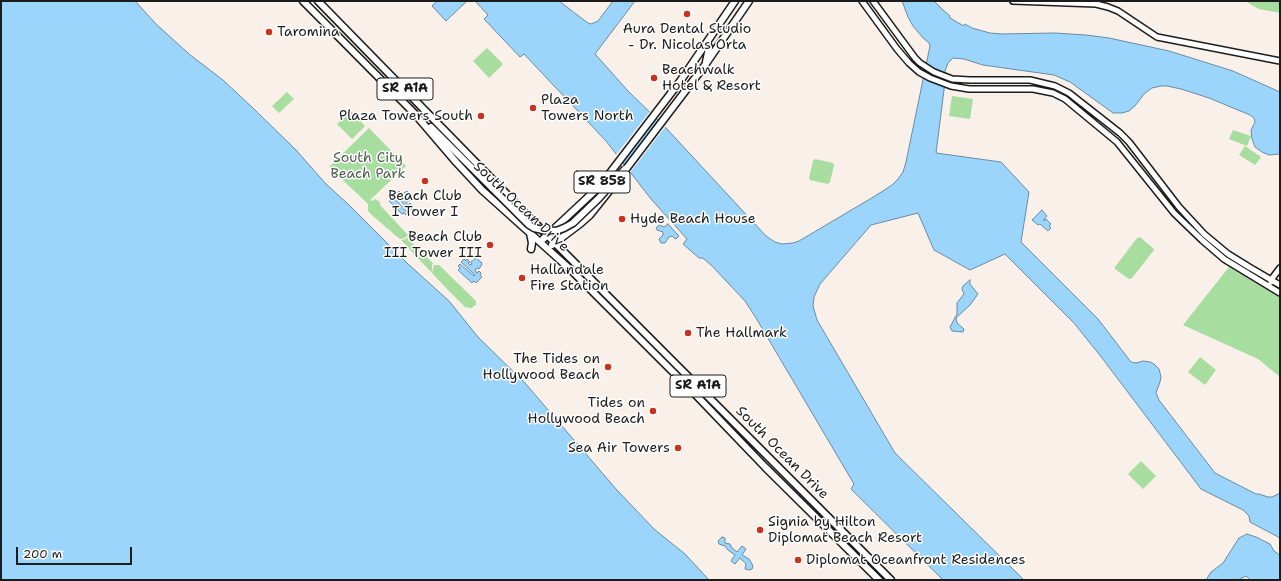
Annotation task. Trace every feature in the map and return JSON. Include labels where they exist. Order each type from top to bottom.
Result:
[{"type":"main road","name":"South Ocean Drive","points":[[303,1],[430,131],[466,174],[490,198],[547,248],[593,292],[765,467],[879,580]]},
{"type":"main road","name":"South Ocean Drive","points":[[318,1],[533,221],[892,580]]},
{"type":"main road","name":"SR 858","points":[[540,242],[600,186],[665,101],[735,1]]},
{"type":"main road","name":"SR 858","points":[[547,248],[581,224],[597,208],[705,65],[749,1]]},
{"type":"main road","points":[[705,65],[708,51],[707,43]]},
{"type":"main road","points":[[375,74],[397,92],[529,225],[534,228],[556,231],[574,223],[625,170]]},
{"type":"main road","points":[[490,198],[506,205],[514,201]]},
{"type":"main road","points":[[533,221],[546,228],[552,228],[561,223]]},
{"type":"main road","points":[[566,254],[562,243],[570,232]]},
{"type":"main road","points":[[530,233],[532,243],[531,250]]},
{"type":"main road","points":[[593,292],[606,294]]},
{"type":"main road","points":[[691,391],[698,394],[705,393]]},
{"type":"main road","points":[[850,550],[856,550],[866,554]]},
{"type":"street","points":[[862,1],[909,63],[919,72],[930,78],[951,86],[969,88],[1033,89],[1053,93],[1065,100],[1097,124],[1122,147],[1170,207],[1192,231],[1224,259],[1280,292]]},
{"type":"street","points":[[873,1],[904,44],[920,63],[934,72],[952,79],[1030,80],[1055,86],[1069,92],[1129,142],[1179,207],[1197,226],[1228,254],[1271,280],[1279,283]]},
{"type":"street","points":[[1013,1],[1086,3],[1102,5],[1118,12],[1157,37],[1280,61]]},
{"type":"street","points":[[1097,124],[1102,118]]},
{"type":"street","points":[[1114,139],[1120,133]]},
{"type":"street","points":[[1270,287],[1271,280],[1280,268]]},
{"type":"street","points":[[1270,287],[1279,283]]},
{"type":"green space","points":[[1246,1],[1280,1],[1280,13],[1259,9]]},
{"type":"green space","points":[[487,48],[503,64],[489,78],[473,61]]},
{"type":"green space","points":[[287,92],[294,99],[279,113],[272,106]]},
{"type":"green space","points":[[952,96],[973,99],[970,119],[949,116]]},
{"type":"green space","points":[[351,111],[365,126],[352,139],[337,124]]},
{"type":"green space","name":"South City Beach Park","points":[[369,128],[406,166],[370,200],[372,201],[375,199],[380,202],[380,205],[408,235],[405,238],[400,239],[373,216],[368,211],[368,204],[329,167]]},
{"type":"green space","points":[[1233,130],[1251,136],[1247,146],[1229,139]]},
{"type":"green space","points":[[1245,146],[1261,157],[1255,165],[1239,155]]},
{"type":"green space","points":[[815,159],[833,163],[834,165],[830,182],[828,184],[810,180],[809,178],[813,161]]},
{"type":"green space","points":[[408,237],[410,241],[433,263],[431,272],[401,240]]},
{"type":"green space","points":[[1140,237],[1154,250],[1132,278],[1129,279],[1115,269],[1115,267],[1137,238]]},
{"type":"green space","points":[[434,265],[439,265],[476,301],[476,305],[471,308],[465,307],[432,273]]},
{"type":"green space","points":[[1229,267],[1280,298],[1280,377],[1258,359],[1183,325]]},
{"type":"green space","points":[[1200,357],[1216,370],[1205,385],[1188,372]]},
{"type":"green space","points":[[1141,461],[1156,476],[1143,489],[1128,474]]},
{"type":"water","points":[[1,1],[135,1],[156,24],[189,54],[223,80],[255,110],[296,150],[326,184],[407,263],[449,301],[478,337],[525,383],[616,489],[654,529],[685,554],[709,580],[1,580]]},
{"type":"water","points":[[437,1],[467,1],[446,21],[432,6]]},
{"type":"water","points":[[475,1],[559,1],[591,24],[598,21],[613,1],[635,1],[595,54],[628,91],[666,128],[766,236],[775,242],[782,244],[799,241],[875,196],[892,185],[903,172],[930,46],[913,26],[902,1],[934,1],[950,16],[949,17],[955,21],[964,26],[965,24],[972,28],[990,33],[1055,33],[1086,35],[1109,38],[1169,51],[1233,71],[1280,92],[1280,154],[1269,155],[1255,147],[1251,130],[1255,122],[1254,118],[1250,115],[1209,98],[1181,89],[1167,86],[1152,88],[1144,94],[1129,111],[1113,113],[1070,82],[1054,75],[983,65],[964,59],[953,58],[948,63],[945,71],[946,74],[936,153],[1001,162],[1029,192],[1021,242],[1098,319],[1131,362],[1150,362],[1159,369],[1161,377],[1156,393],[1159,400],[1215,473],[1256,494],[1272,497],[1280,493],[1280,538],[1250,522],[1249,516],[1243,510],[1201,489],[1074,323],[1005,254],[970,270],[934,250],[918,213],[871,225],[820,284],[814,297],[813,306],[817,320],[895,453],[1024,580],[943,580],[851,489],[854,484],[745,301],[712,266],[703,258],[699,258],[683,244],[687,239],[651,199],[606,141],[524,54],[520,57],[484,19],[488,15]]},
{"type":"water","points":[[395,191],[397,193],[399,191],[401,193],[399,195],[401,197],[403,195],[402,194],[407,191],[412,195],[412,199],[406,202],[408,205],[410,203],[412,205],[410,207],[412,209],[410,211],[397,197],[395,199],[408,213],[406,215],[404,213],[402,214],[389,201],[391,199],[389,197]]},
{"type":"water","points":[[1042,210],[1047,216],[1043,221],[1046,219],[1051,224],[1049,226],[1051,228],[1048,231],[1040,224],[1038,225],[1032,220]]},
{"type":"water","points":[[668,224],[679,236],[676,239],[672,236],[669,237],[665,243],[661,243],[659,239],[663,235],[663,232],[657,230],[656,228],[659,225],[664,227]]},
{"type":"water","points":[[476,258],[482,264],[479,269],[477,268],[475,270],[477,273],[479,271],[481,273],[480,275],[482,277],[476,283],[474,281],[472,283],[458,270],[460,268],[458,266],[460,264],[474,276],[475,275],[461,262],[464,259],[466,261],[467,259],[470,262],[468,263],[470,265]]},
{"type":"water","points":[[970,280],[970,284],[978,294],[970,305],[956,318],[957,323],[964,329],[963,332],[952,331],[950,327],[957,314],[957,303],[964,294],[962,289],[963,286]]},
{"type":"water","points":[[1247,534],[1270,544],[1274,551],[1280,555],[1280,580],[1251,580],[1246,576],[1238,580],[1206,580],[1211,572],[1223,563],[1239,538]]},
{"type":"water","points":[[722,537],[725,538],[725,543],[730,544],[737,552],[742,546],[746,549],[742,555],[749,559],[753,567],[752,569],[745,569],[746,564],[740,558],[735,564],[731,561],[735,555],[725,546],[719,544],[718,541]]},
{"type":"pier","points":[[651,110],[658,117],[621,164],[615,156]]},
{"type":"pier","points":[[659,119],[666,126],[629,174],[623,166]]},
{"type":"place","name":"Aura Dental Studio - Dr. Nicolas Orta","points":[[687,14]]},
{"type":"place","name":"Taromina","points":[[269,32]]},
{"type":"place","name":"Beachwalk Hotel & Resort","points":[[654,78]]},
{"type":"place","name":"Plaza Towers North","points":[[533,108]]},
{"type":"place","name":"Plaza Towers South","points":[[481,116]]},
{"type":"place","name":"Beach Club I Tower I","points":[[425,181]]},
{"type":"place","name":"Hyde Beach House","points":[[622,219]]},
{"type":"place","name":"Beach Club III Tower III","points":[[490,245]]},
{"type":"place","name":"Hallandale Fire Station","points":[[522,278]]},
{"type":"place","name":"The Hallmark","points":[[688,333]]},
{"type":"place","name":"The Tides on Hollywood Beach","points":[[608,367]]},
{"type":"place","name":"Tides on Hollywood Beach","points":[[653,411]]},
{"type":"place","name":"Sea Air Towers","points":[[678,448]]},
{"type":"place","name":"Signia by Hilton Diplomat Beach Resort","points":[[760,530]]},
{"type":"place","name":"Diplomat Oceanfront Residences","points":[[798,560]]}]
